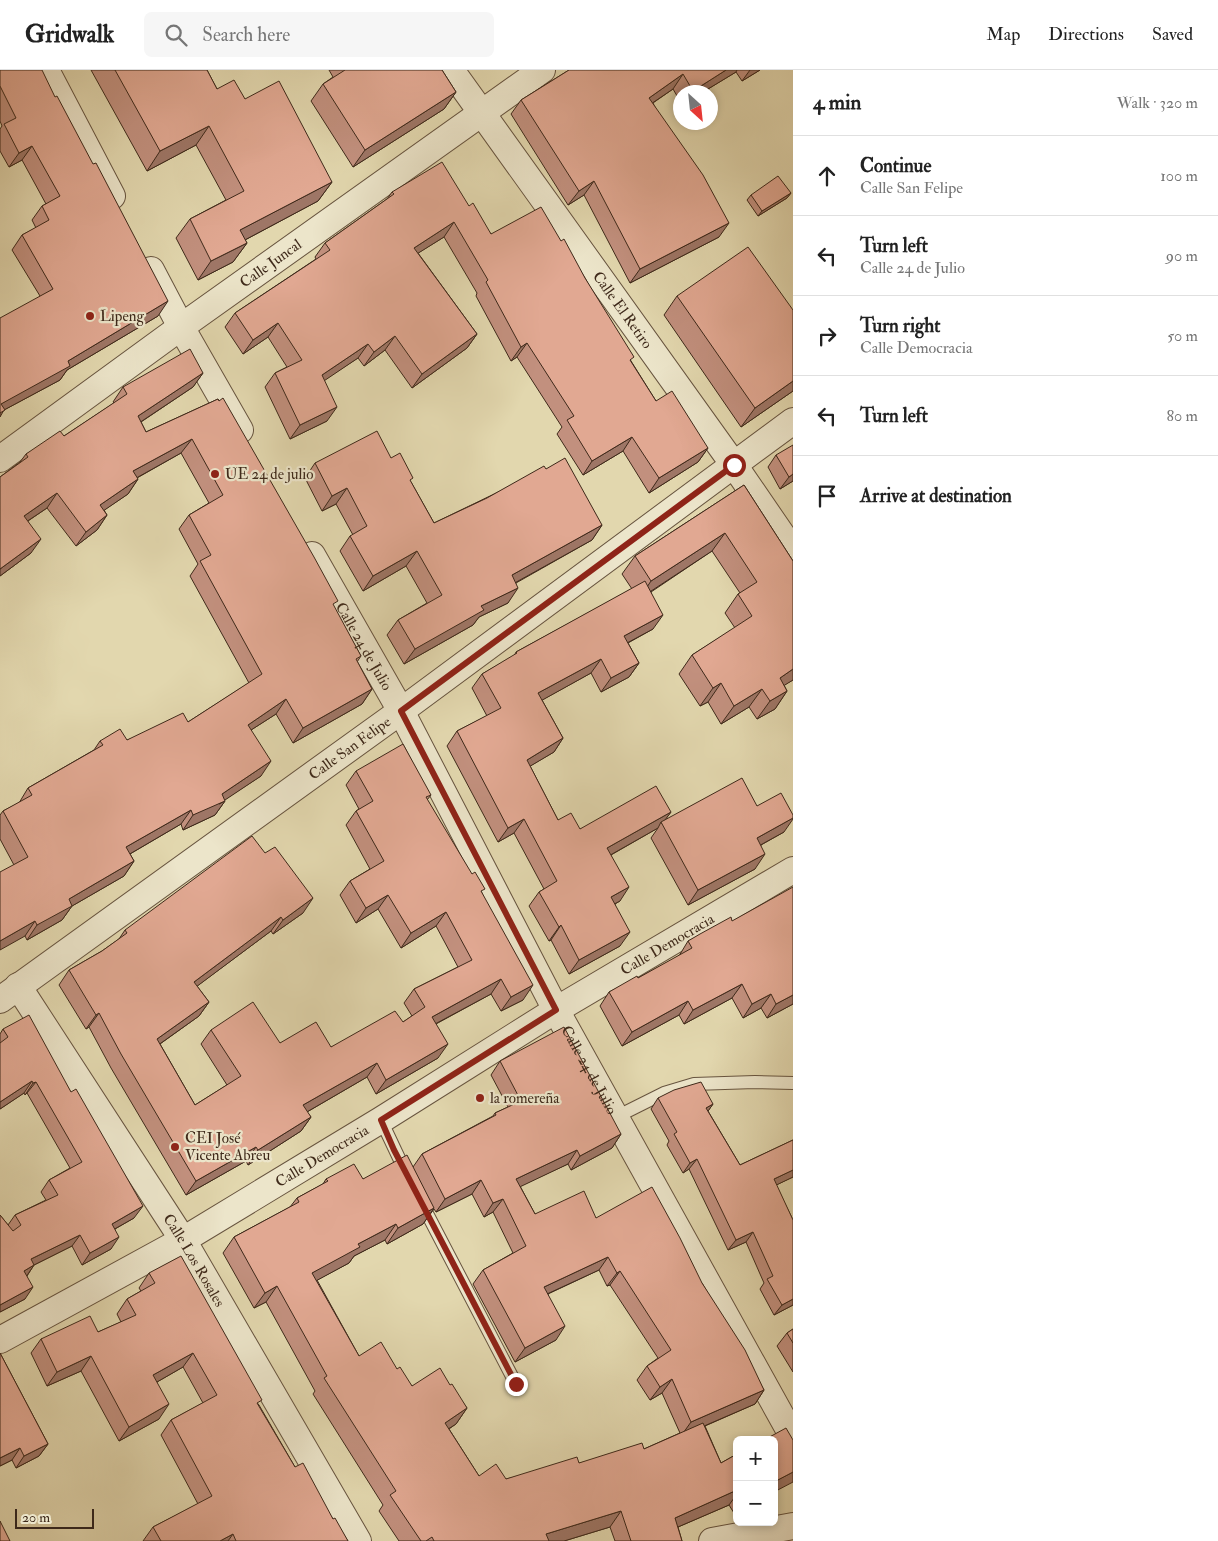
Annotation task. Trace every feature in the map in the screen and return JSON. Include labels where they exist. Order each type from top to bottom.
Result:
[{"type":"street","points":[[46,70],[122,216]]},
{"type":"street","name":"Calle El Retiro","points":[[451,70],[734,465],[793,551]]},
{"type":"street","name":"Calle Juncal","points":[[0,459],[181,327],[542,70]]},
{"type":"street","points":[[140,250],[181,327],[250,446]]},
{"type":"street","name":"Calle San Felipe","points":[[9,993],[401,711],[793,421]]},
{"type":"street","name":"Calle 24 de Julio","points":[[298,532],[401,711],[556,1010],[793,1437]]},
{"type":"street","name":"Calle Democracia","points":[[0,1340],[183,1240],[381,1120],[556,1010],[793,870]]},
{"type":"street","name":"Calle Los Rosales","points":[[9,993],[183,1240],[358,1541]]},
{"type":"street","points":[[712,1541],[793,1526]]},
{"type":"lane","points":[[616,1117],[664,1093],[694,1084],[793,1083]]},
{"type":"lane","points":[[381,1120],[394,1150],[516,1384]]},
{"type":"building","points":[[0,70],[42,70],[93,164],[96,163],[168,301],[68,361],[70,366],[1,404],[5,410],[0,413],[0,318],[53,289],[22,235],[49,220],[42,206],[60,196],[32,146],[19,153],[4,124],[16,118],[0,86]]},
{"type":"building","points":[[115,70],[207,70],[217,89],[234,80],[245,99],[279,81],[332,182],[240,230],[247,243],[211,261],[190,219],[244,191],[209,126],[160,151]]},
{"type":"building","points":[[345,70],[442,70],[456,92],[365,150],[323,84]]},
{"type":"building","points":[[569,70],[726,70],[702,85],[689,85],[683,74],[649,98],[703,175],[729,223],[640,269],[594,181],[579,191],[521,100]]},
{"type":"building","points":[[442,162],[469,206],[473,203],[491,234],[541,207],[561,241],[564,239],[585,278],[634,357],[630,360],[656,401],[672,391],[708,448],[659,478],[632,437],[592,461],[567,420],[574,416],[527,343],[521,347],[486,282],[488,280],[454,222],[414,248],[477,334],[422,374],[395,336],[374,352],[368,344],[322,375],[337,407],[300,425],[275,373],[302,360],[278,323],[253,340],[235,313],[330,250],[325,243],[394,194],[392,192]]},
{"type":"building","points":[[778,176],[791,193],[762,211],[751,195]]},
{"type":"building","points":[[748,247],[793,310],[793,381],[755,408],[677,296]]},
{"type":"building","points":[[190,349],[203,373],[138,416],[146,432],[223,398],[338,601],[333,604],[361,656],[356,659],[372,689],[303,728],[286,699],[248,725],[271,761],[222,794],[225,801],[193,815],[191,810],[126,847],[134,861],[69,899],[72,906],[37,925],[35,921],[0,941],[0,872],[28,857],[3,811],[32,795],[28,788],[103,745],[100,741],[120,729],[127,740],[183,713],[188,722],[262,674],[200,561],[211,555],[189,515],[223,495],[192,439],[133,471],[138,479],[100,505],[107,515],[86,532],[57,493],[24,516],[41,539],[0,569],[0,477],[28,457],[26,454],[60,431],[64,436],[127,394],[123,387]]},
{"type":"building","points":[[377,431],[391,458],[400,453],[413,478],[410,480],[434,523],[487,498],[544,466],[546,469],[565,458],[602,525],[512,575],[518,588],[481,606],[484,610],[415,649],[398,620],[442,595],[417,551],[373,576],[350,536],[367,526],[347,488],[332,496],[315,463]]},
{"type":"building","points":[[793,445],[793,474],[789,477],[776,455]]},
{"type":"building","points":[[744,485],[793,561],[793,669],[780,678],[787,691],[770,701],[762,689],[734,706],[721,683],[713,688],[692,655],[752,616],[738,594],[757,582],[725,533],[651,581],[635,556]]},
{"type":"building","points":[[645,581],[663,615],[624,636],[639,663],[611,678],[601,659],[538,693],[563,738],[527,760],[558,820],[571,813],[580,829],[656,786],[671,812],[607,848],[629,887],[611,897],[630,932],[579,960],[561,925],[559,927],[539,892],[557,881],[524,819],[508,828],[457,731],[501,708],[482,674],[516,652]]},
{"type":"building","points":[[403,744],[431,795],[426,797],[472,874],[475,872],[485,889],[481,891],[533,985],[511,997],[501,979],[432,1017],[448,1044],[386,1080],[377,1063],[303,1105],[311,1117],[258,1150],[256,1147],[196,1181],[99,1013],[96,1015],[69,970],[102,951],[127,933],[125,930],[252,836],[265,853],[275,847],[313,898],[283,920],[281,917],[194,982],[209,1002],[157,1039],[195,1105],[241,1076],[211,1030],[253,1002],[280,1043],[316,1022],[331,1047],[395,1011],[403,1022],[425,1007],[414,989],[472,960],[446,912],[411,933],[388,895],[366,908],[350,881],[384,861],[356,811],[373,801],[356,771]]},
{"type":"building","points":[[742,778],[757,806],[781,793],[793,818],[757,838],[765,854],[698,890],[661,822]]},
{"type":"building","points":[[793,887],[793,995],[776,1004],[771,994],[752,1004],[742,984],[693,1010],[688,1001],[632,1032],[609,992],[692,948],[688,941],[700,934],[731,917],[732,921]]},
{"type":"building","points":[[29,1015],[71,1092],[76,1089],[143,1206],[112,1224],[119,1237],[90,1253],[80,1235],[31,1259],[34,1265],[24,1271],[33,1287],[0,1305],[0,1215],[13,1231],[21,1225],[15,1215],[58,1195],[49,1180],[82,1162],[36,1082],[33,1083],[32,1081],[0,1102],[0,1043],[8,1037],[3,1029]]},
{"type":"building","points":[[564,1027],[621,1134],[580,1156],[577,1150],[516,1179],[535,1214],[584,1191],[596,1218],[652,1187],[702,1283],[745,1350],[764,1390],[691,1422],[672,1379],[660,1387],[647,1366],[671,1350],[620,1271],[617,1273],[608,1257],[544,1287],[565,1326],[525,1348],[483,1270],[526,1246],[503,1199],[493,1203],[481,1180],[445,1199],[422,1154],[496,1115],[495,1113],[521,1101],[500,1061]]},
{"type":"building","points":[[701,1082],[713,1104],[706,1108],[740,1165],[793,1140],[793,1170],[774,1179],[793,1220],[793,1299],[782,1305],[767,1279],[773,1276],[753,1232],[736,1240],[697,1159],[690,1163],[674,1134],[677,1132],[658,1098],[674,1090]]},
{"type":"building","points":[[407,1155],[434,1208],[398,1228],[396,1224],[358,1244],[360,1247],[312,1273],[359,1356],[381,1342],[397,1369],[400,1367],[412,1386],[440,1368],[467,1408],[445,1423],[479,1476],[496,1464],[506,1479],[577,1457],[579,1463],[642,1443],[644,1449],[703,1423],[721,1463],[733,1456],[733,1492],[675,1518],[682,1541],[631,1541],[621,1511],[546,1534],[549,1541],[434,1541],[432,1537],[426,1541],[421,1541],[390,1495],[396,1491],[324,1378],[327,1376],[277,1286],[265,1293],[234,1237],[299,1202],[297,1198],[354,1164],[363,1179]]},
{"type":"building","points":[[181,1256],[262,1400],[257,1403],[295,1467],[303,1463],[333,1519],[335,1518],[348,1541],[236,1541],[233,1534],[220,1541],[161,1541],[153,1527],[212,1496],[171,1420],[217,1395],[193,1353],[153,1375],[169,1404],[129,1427],[91,1356],[57,1372],[41,1339],[90,1316],[98,1332],[136,1315],[127,1299],[155,1283],[149,1273]]},
{"type":"building","points":[[793,1329],[793,1343],[787,1333]]},
{"type":"building","points":[[0,1353],[48,1444],[24,1456],[20,1448],[0,1458]]},
{"type":"building","points":[[786,1428],[793,1440],[793,1472],[778,1480],[778,1436],[771,1436]]},
{"type":"building","points":[[0,1521],[10,1541],[0,1541]]},
{"type":"place","name":"Lipeng","points":[[90,316]]},
{"type":"place","name":"UE 24 de julio","points":[[215,474]]},
{"type":"place","name":"la romereña","points":[[480,1098]]},
{"type":"place","name":"CEI José Vicente Abreu","points":[[175,1147]]},
{"type":"route","points":[[516,1384],[394,1150],[381,1120],[556,1010],[401,711],[734,465]]}]
